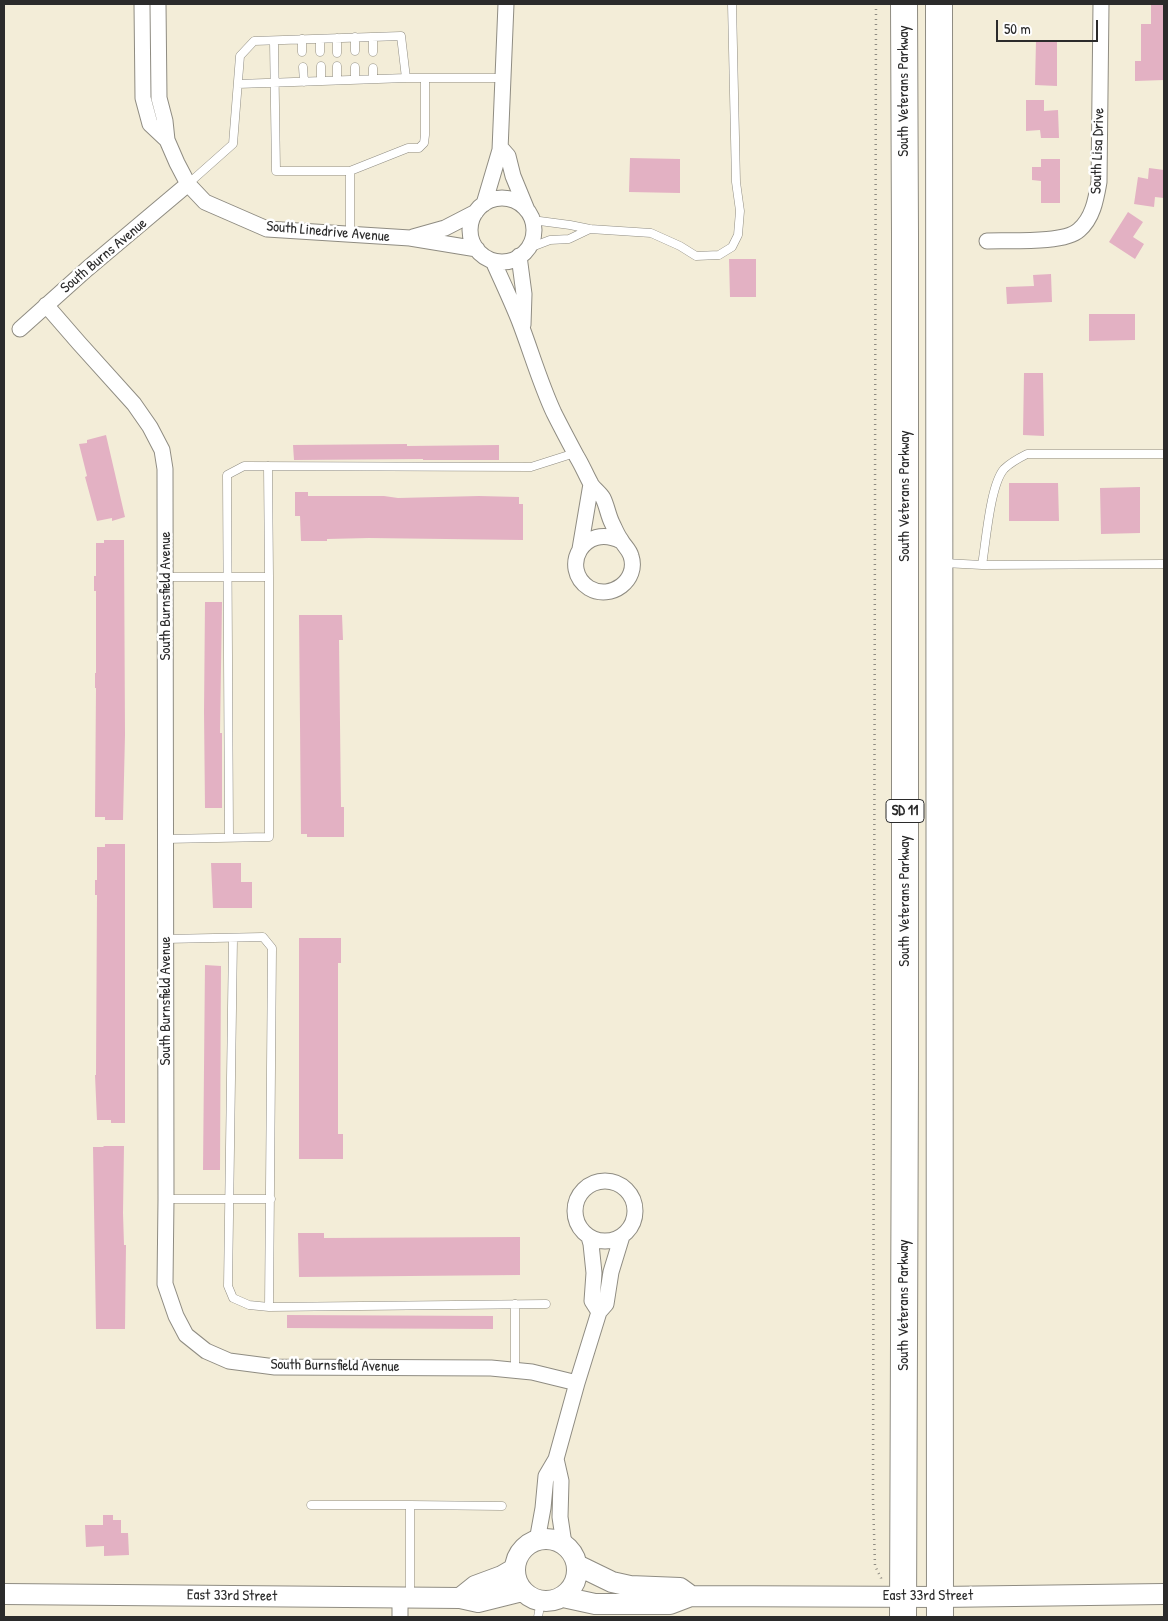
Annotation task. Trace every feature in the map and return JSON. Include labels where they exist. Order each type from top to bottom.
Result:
[{"type":"highway","name":"South Veterans Parkway","points":[[895,1603],[906,1066],[906,234],[904,4]]},
{"type":"highway","name":"SD 11","points":[[940,4],[940,1607]]},
{"type":"street","name":"South Linedrive Avenue","points":[[142,4],[143,98],[145,112],[150,124],[167,140]]},
{"type":"street","name":"South Linedrive Avenue","points":[[158,4],[159,98],[165,121],[167,140],[188,184],[205,202],[267,229],[410,238],[477,250]]},
{"type":"street","points":[[501,148],[508,156],[513,176],[534,227],[533,238],[524,252],[513,260],[503,262],[493,261],[477,250],[472,241],[470,231],[472,221],[480,208],[501,148],[506,4]]},
{"type":"street","name":"South Lisa Drive","points":[[987,241],[1053,239],[1068,236],[1078,232],[1095,206],[1099,182],[1101,4]]},
{"type":"street","name":"South Burns Avenue","points":[[20,329],[188,184]]},
{"type":"street","points":[[480,208],[494,199],[505,198],[515,201],[524,207],[531,217]]},
{"type":"street","name":"South Linedrive Avenue","points":[[410,238],[445,228],[480,208]]},
{"type":"street","points":[[523,331],[524,252]]},
{"type":"street","points":[[493,261],[554,411],[591,484],[603,498],[609,518],[621,541],[628,548],[632,556],[633,566],[626,583],[609,592],[591,589],[578,576],[576,557],[580,549],[586,542],[595,537],[613,537],[621,541]]},
{"type":"street","name":"South Burnsfield Avenue","points":[[46,305],[134,404],[150,427],[162,450],[165,469],[165,1284],[176,1316],[186,1335],[206,1351],[229,1361],[275,1367],[491,1368],[532,1372],[577,1383]]},
{"type":"street","points":[[580,549],[591,484]]},
{"type":"street","points":[[589,1238],[604,1241],[614,1240],[630,1229],[636,1211],[630,1192],[623,1185],[614,1181],[594,1182],[585,1188],[575,1205],[575,1216],[578,1226],[589,1238],[591,1244],[594,1273],[592,1301],[599,1312]]},
{"type":"street","points":[[537,1541],[546,1476],[556,1459],[599,1312],[606,1304],[611,1272],[622,1236]]},
{"type":"street","points":[[556,1459],[561,1480],[560,1517],[564,1544]]},
{"type":"street","points":[[522,1591],[516,1580],[514,1569],[522,1549],[537,1541],[552,1540],[564,1544],[576,1559],[578,1570],[576,1580],[571,1590],[563,1597]]},
{"type":"street","name":"East 33rd Street","points":[[577,1565],[612,1582],[630,1586],[680,1588],[691,1596]]},
{"type":"street","points":[[460,1598],[475,1586],[502,1576],[514,1569]]},
{"type":"street","name":"East 33rd Street","points":[[4,1594],[404,1604],[460,1598],[478,1602],[522,1591],[540,1609],[563,1597],[595,1604],[670,1604],[691,1596],[895,1603],[940,1607],[1164,1594]]},
{"type":"lane","points":[[531,217],[590,229],[651,233],[696,256],[719,255],[732,247],[738,235],[740,211],[736,182],[732,4]]},
{"type":"lane","points":[[373,36],[373,52]]},
{"type":"lane","points":[[188,184],[233,144],[240,56],[254,41],[401,36],[406,78]]},
{"type":"lane","points":[[337,38],[337,53]]},
{"type":"lane","points":[[355,38],[355,51]]},
{"type":"lane","points":[[320,39],[320,52]]},
{"type":"lane","points":[[302,40],[302,52]]},
{"type":"lane","points":[[274,41],[276,171],[350,171],[408,148],[418,148],[424,143],[426,78]]},
{"type":"lane","points":[[321,66],[321,81]]},
{"type":"lane","points":[[337,66],[338,80]]},
{"type":"lane","points":[[303,67],[304,82]]},
{"type":"lane","points":[[355,67],[355,80]]},
{"type":"lane","points":[[373,68],[373,79]]},
{"type":"lane","points":[[238,84],[406,78],[504,78]]},
{"type":"lane","points":[[350,171],[350,234]]},
{"type":"lane","points":[[524,252],[550,240],[569,239],[590,229]]},
{"type":"lane","points":[[229,838],[227,475],[244,466],[531,467],[575,453]]},
{"type":"lane","points":[[982,565],[995,488],[1003,470],[1013,461],[1028,454],[1164,454]]},
{"type":"lane","points":[[165,839],[269,837],[268,466]]},
{"type":"lane","points":[[940,563],[982,565],[1164,564]]},
{"type":"lane","points":[[165,577],[229,576],[269,578]]},
{"type":"lane","points":[[165,939],[264,937],[272,948],[269,1307]]},
{"type":"lane","points":[[233,938],[228,1200],[228,1286],[233,1298],[249,1305],[269,1307],[546,1304]]},
{"type":"lane","points":[[166,1199],[270,1200]]},
{"type":"lane","points":[[515,1304],[515,1370]]},
{"type":"lane","points":[[311,1505],[502,1506]]},
{"type":"lane","points":[[404,1604],[410,1506]]},
{"type":"path","points":[[876,4],[873,1499],[875,1566],[895,1603]]},
{"type":"building","points":[[1151,4],[1164,4],[1164,80],[1135,81],[1135,61],[1141,61],[1141,24],[1151,24]]},
{"type":"building","points":[[1036,41],[1057,41],[1057,86],[1035,85]]},
{"type":"building","points":[[1026,100],[1044,100],[1044,111],[1058,110],[1059,138],[1041,138],[1040,130],[1026,131]]},
{"type":"building","points":[[630,158],[680,159],[680,193],[629,192]]},
{"type":"building","points":[[1041,159],[1060,159],[1060,203],[1041,203],[1041,181],[1032,180],[1032,167],[1041,167]]},
{"type":"building","points":[[1149,168],[1164,170],[1164,198],[1155,197],[1154,207],[1134,204],[1138,177],[1148,179]]},
{"type":"building","points":[[1128,212],[1143,222],[1133,237],[1144,244],[1135,259],[1109,242]]},
{"type":"building","points":[[729,259],[756,259],[756,297],[730,297]]},
{"type":"building","points":[[1051,274],[1052,302],[1007,304],[1006,287],[1034,286],[1033,275]]},
{"type":"building","points":[[1089,314],[1135,314],[1135,340],[1089,341]]},
{"type":"building","points":[[1024,373],[1043,373],[1044,436],[1023,435]]},
{"type":"building","points":[[106,435],[125,517],[112,521],[112,518],[97,521],[85,477],[87,476],[79,444],[87,443],[87,440]]},
{"type":"building","points":[[407,444],[407,446],[499,445],[499,460],[294,460],[293,445]]},
{"type":"building","points":[[1009,483],[1058,483],[1059,521],[1009,521]]},
{"type":"building","points":[[1140,487],[1140,533],[1101,534],[1100,488]]},
{"type":"building","points":[[295,492],[308,492],[308,496],[384,496],[398,498],[519,497],[519,504],[523,504],[523,540],[369,538],[301,541],[300,516],[295,516]]},
{"type":"building","points":[[104,540],[124,540],[125,735],[123,820],[105,820],[105,817],[95,817],[96,591],[94,591],[94,576],[96,576],[96,543],[104,543]]},
{"type":"building","points":[[205,602],[222,602],[220,733],[222,733],[222,808],[205,808]]},
{"type":"building","points":[[299,615],[342,615],[343,640],[339,640],[341,807],[344,807],[344,837],[307,837],[307,834],[301,834]]},
{"type":"building","points":[[105,844],[125,844],[125,1123],[97,1120],[95,1075],[97,895],[95,895],[95,880],[97,880],[97,847],[105,847]]},
{"type":"building","points":[[211,863],[241,863],[241,882],[252,882],[252,908],[213,908]]},
{"type":"building","points":[[299,938],[341,938],[341,963],[338,963],[338,1134],[343,1134],[343,1159],[299,1159]]},
{"type":"building","points":[[205,965],[221,966],[220,1170],[203,1170]]},
{"type":"building","points":[[124,1146],[125,1329],[96,1329],[93,1147]]},
{"type":"building","points":[[298,1233],[324,1233],[324,1238],[520,1237],[520,1275],[299,1277]]},
{"type":"building","points":[[287,1315],[493,1316],[493,1329],[287,1328]]},
{"type":"building","points":[[103,1515],[113,1515],[113,1520],[121,1520],[121,1533],[128,1533],[129,1555],[104,1556],[104,1546],[86,1547],[85,1525],[103,1525]]}]
